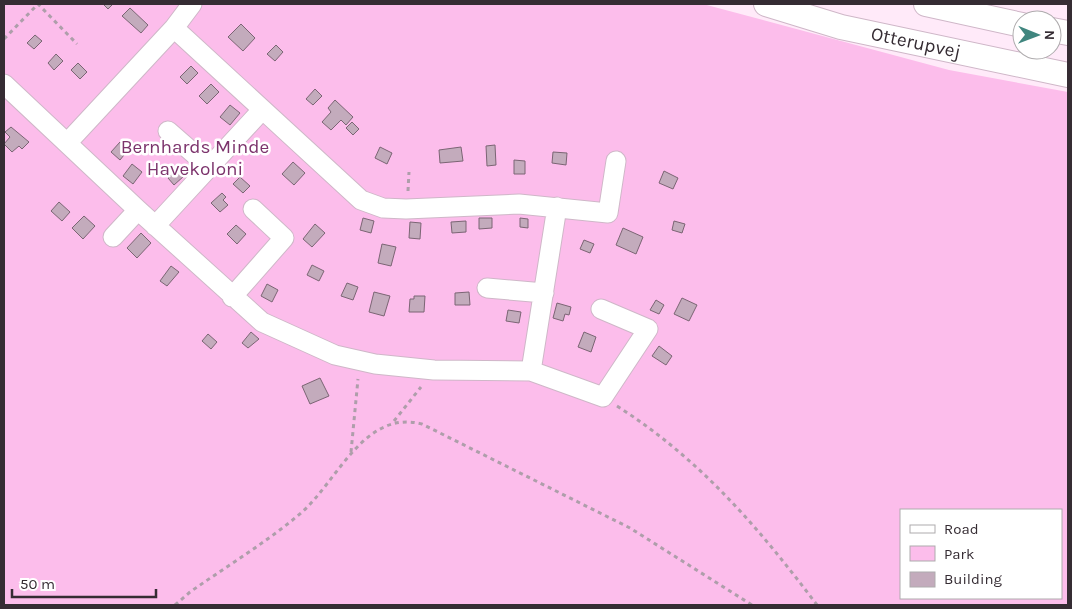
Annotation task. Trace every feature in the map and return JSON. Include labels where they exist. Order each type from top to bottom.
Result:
[{"type":"main road","name":"Otterupvej","points":[[766,4],[842,26],[1068,75]]},
{"type":"main road","points":[[926,4],[1012,22]]},
{"type":"lane","points":[[68,142],[174,28],[192,4]]},
{"type":"lane","points":[[174,28],[361,200],[383,208],[406,209],[520,204],[608,213],[616,161]]},
{"type":"lane","points":[[4,84],[232,297],[262,322],[334,355],[401,368],[531,371],[603,397],[648,329],[601,309]]},
{"type":"lane","points":[[156,226],[208,166],[262,110]]},
{"type":"lane","points":[[168,131],[208,166]]},
{"type":"lane","points":[[531,371],[557,207]]},
{"type":"lane","points":[[232,297],[284,238],[252,209]]},
{"type":"lane","points":[[113,237],[138,210]]},
{"type":"lane","points":[[487,288],[544,293]]},
{"type":"path","points":[[4,39],[38,4],[77,44]]},
{"type":"path","points":[[351,453],[360,361]]},
{"type":"path","points":[[175,605],[190,592],[302,512],[351,453],[370,436],[393,422],[434,370]]},
{"type":"path","points":[[603,397],[638,419],[711,479],[770,543],[817,605]]},
{"type":"path","points":[[393,422],[409,420],[422,424],[630,528],[752,605]]},
{"type":"green space","name":"Bernhards Minde Havekoloni","points":[[4,4],[703,4],[949,70],[1068,92],[1068,605],[4,605]]},
{"type":"building","points":[[103,4],[113,4],[108,9]]},
{"type":"building","points":[[130,8],[148,25],[141,33],[122,16]]},
{"type":"building","points":[[241,24],[255,38],[243,51],[228,37]]},
{"type":"building","points":[[35,35],[42,41],[34,49],[27,43]]},
{"type":"building","points":[[276,45],[283,52],[275,61],[267,54]]},
{"type":"building","points":[[56,54],[63,61],[54,70],[48,63]]},
{"type":"building","points":[[78,63],[87,72],[80,79],[71,70]]},
{"type":"building","points":[[191,66],[198,73],[187,84],[180,77]]},
{"type":"building","points":[[211,84],[219,92],[207,104],[199,96]]},
{"type":"building","points":[[315,89],[322,96],[313,105],[306,99]]},
{"type":"building","points":[[335,100],[353,117],[346,125],[341,120],[331,130],[322,122],[331,112],[328,108]]},
{"type":"building","points":[[230,105],[240,113],[230,125],[220,117]]},
{"type":"building","points":[[352,122],[359,129],[353,135],[346,128]]},
{"type":"building","points":[[11,127],[29,142],[22,149],[19,146],[12,152],[4,144],[10,137],[5,132]]},
{"type":"building","points":[[120,142],[128,150],[120,160],[111,152]]},
{"type":"building","points":[[495,145],[496,165],[487,166],[486,146]]},
{"type":"building","points":[[380,147],[392,153],[387,164],[375,158]]},
{"type":"building","points":[[461,147],[463,161],[440,163],[439,150]]},
{"type":"building","points":[[553,152],[567,153],[566,165],[552,163]]},
{"type":"building","points":[[514,160],[525,161],[525,174],[514,174]]},
{"type":"building","points":[[293,162],[305,173],[294,185],[282,174]]},
{"type":"building","points":[[132,164],[142,172],[133,184],[123,176]]},
{"type":"building","points":[[177,169],[184,176],[174,185],[168,178]]},
{"type":"building","points":[[664,171],[678,178],[673,189],[659,183]]},
{"type":"building","points":[[240,177],[250,186],[243,193],[233,184]]},
{"type":"building","points":[[222,193],[226,197],[223,200],[228,205],[220,212],[211,203]]},
{"type":"building","points":[[59,202],[70,212],[62,221],[51,211]]},
{"type":"building","points":[[84,216],[95,226],[83,239],[72,228]]},
{"type":"building","points":[[363,218],[374,221],[371,233],[360,230]]},
{"type":"building","points":[[479,218],[492,218],[492,228],[479,229]]},
{"type":"building","points":[[520,218],[528,219],[528,228],[520,227]]},
{"type":"building","points":[[466,221],[466,232],[452,233],[451,222]]},
{"type":"building","points":[[674,221],[685,224],[682,233],[672,230]]},
{"type":"building","points":[[410,222],[421,223],[420,239],[409,238]]},
{"type":"building","points":[[315,224],[325,233],[312,247],[303,239]]},
{"type":"building","points":[[236,225],[246,234],[237,244],[227,234]]},
{"type":"building","points":[[623,228],[643,237],[636,254],[616,245]]},
{"type":"building","points":[[141,233],[151,243],[137,258],[127,248]]},
{"type":"building","points":[[584,240],[594,244],[590,253],[580,249]]},
{"type":"building","points":[[382,244],[396,247],[391,266],[378,263]]},
{"type":"building","points":[[312,265],[324,271],[319,281],[307,275]]},
{"type":"building","points":[[171,266],[179,272],[167,286],[160,281]]},
{"type":"building","points":[[347,283],[358,287],[353,300],[341,296]]},
{"type":"building","points":[[267,284],[278,290],[272,302],[261,296]]},
{"type":"building","points":[[374,292],[390,296],[384,316],[369,312]]},
{"type":"building","points":[[469,292],[470,305],[455,305],[455,293]]},
{"type":"building","points":[[414,296],[425,296],[424,312],[409,312],[410,299],[414,299]]},
{"type":"building","points":[[682,298],[697,305],[689,321],[674,314]]},
{"type":"building","points":[[656,300],[664,305],[659,314],[650,310]]},
{"type":"building","points":[[557,303],[571,307],[569,315],[565,314],[563,321],[553,318]]},
{"type":"building","points":[[508,310],[521,312],[519,323],[506,321]]},
{"type":"building","points":[[251,332],[259,339],[248,348],[242,343]]},
{"type":"building","points":[[584,332],[596,337],[591,352],[578,347]]},
{"type":"building","points":[[208,334],[217,342],[211,349],[202,341]]},
{"type":"building","points":[[659,346],[672,356],[666,365],[652,356]]},
{"type":"building","points":[[320,378],[329,396],[310,404],[302,386]]}]
